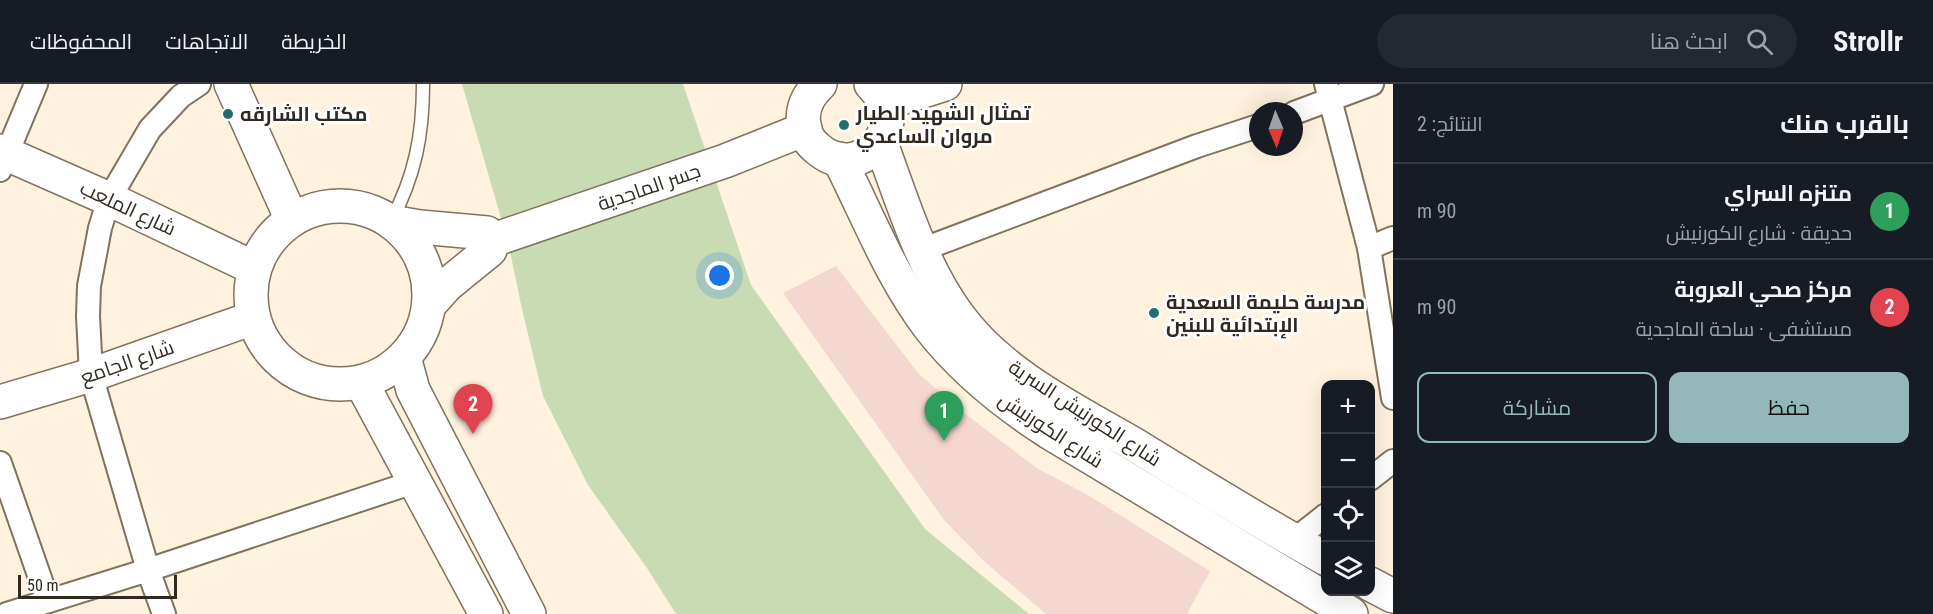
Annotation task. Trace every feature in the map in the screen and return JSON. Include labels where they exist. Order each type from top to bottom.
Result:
[{"type":"main road","points":[[231,84],[292,220]]},
{"type":"main road","points":[[820,84],[813,91],[804,109],[805,129],[814,146],[821,152],[839,159],[858,158],[874,148],[880,141],[887,123],[878,94],[945,84]]},
{"type":"main road","name":"جسر الماجدية","points":[[493,240],[725,161],[805,129]]},
{"type":"main road","name":"شارع الكورنيش السرية","points":[[880,141],[921,250],[957,315],[981,343],[1047,393],[1321,556]]},
{"type":"main road","name":"شارع الملعب","points":[[2,158],[109,199],[254,268]]},
{"type":"main road","name":"شارع الكورنيش","points":[[839,159],[909,295],[930,328],[984,386],[1015,411],[1048,432],[1351,614]]},
{"type":"main road","points":[[342,206],[367,210],[391,222],[406,234],[417,250],[425,267],[429,286],[429,305],[421,333],[404,357],[384,372],[361,382],[333,384],[307,378],[283,364],[265,343],[253,318],[250,293],[254,268],[263,249],[276,233],[292,220],[316,209],[342,206]]},
{"type":"main road","points":[[391,222],[431,228],[487,232],[493,240],[490,250],[447,285],[429,305]]},
{"type":"main road","name":"شارع الجامع","points":[[0,402],[91,375],[253,318]]},
{"type":"main road","points":[[404,357],[413,390],[529,614]]},
{"type":"main road","points":[[361,382],[486,614]]},
{"type":"main road","points":[[1375,586],[1393,596]]},
{"type":"street","points":[[2,158],[36,84]]},
{"type":"street","points":[[164,614],[148,570],[91,375],[88,326],[89,286],[98,237],[109,199],[150,129],[181,96],[200,84]]},
{"type":"street","points":[[1303,108],[1328,93],[1372,84]]},
{"type":"street","points":[[1328,93],[1369,248],[1393,398]]},
{"type":"street","points":[[921,250],[1197,146],[1249,129]]},
{"type":"street","points":[[1369,248],[1393,238]]},
{"type":"street","points":[[1375,476],[1393,461]]},
{"type":"street","points":[[0,463],[48,601]]},
{"type":"street","points":[[7,614],[414,482]]},
{"type":"street","points":[[1293,541],[1321,519]]},
{"type":"lane","points":[[391,222],[406,194],[416,158],[423,114],[423,84]]},
{"type":"shaded area","points":[[462,84],[683,84],[751,285],[925,529],[1029,614],[676,614],[647,568],[588,485],[543,396],[508,242]]},
{"type":"shaded area","points":[[836,266],[918,373],[964,413],[1038,469],[1086,494],[1210,571],[1187,614],[1046,614],[986,563],[944,520],[783,293]]},
{"type":"place","name":"مكتب الشارقه","points":[[228,114]]},
{"type":"place","name":"تمثال الشهيد الطيار مروان الساعدي","points":[[844,125]]},
{"type":"place","name":"مدرسة حليمة السعدية الإبتدائية للبنين","points":[[1154,313]]},
{"type":"place","name":"مركز صحي العروبة","points":[[473,434]]},
{"type":"place","name":"متنزه السراي","points":[[944,441]]}]
